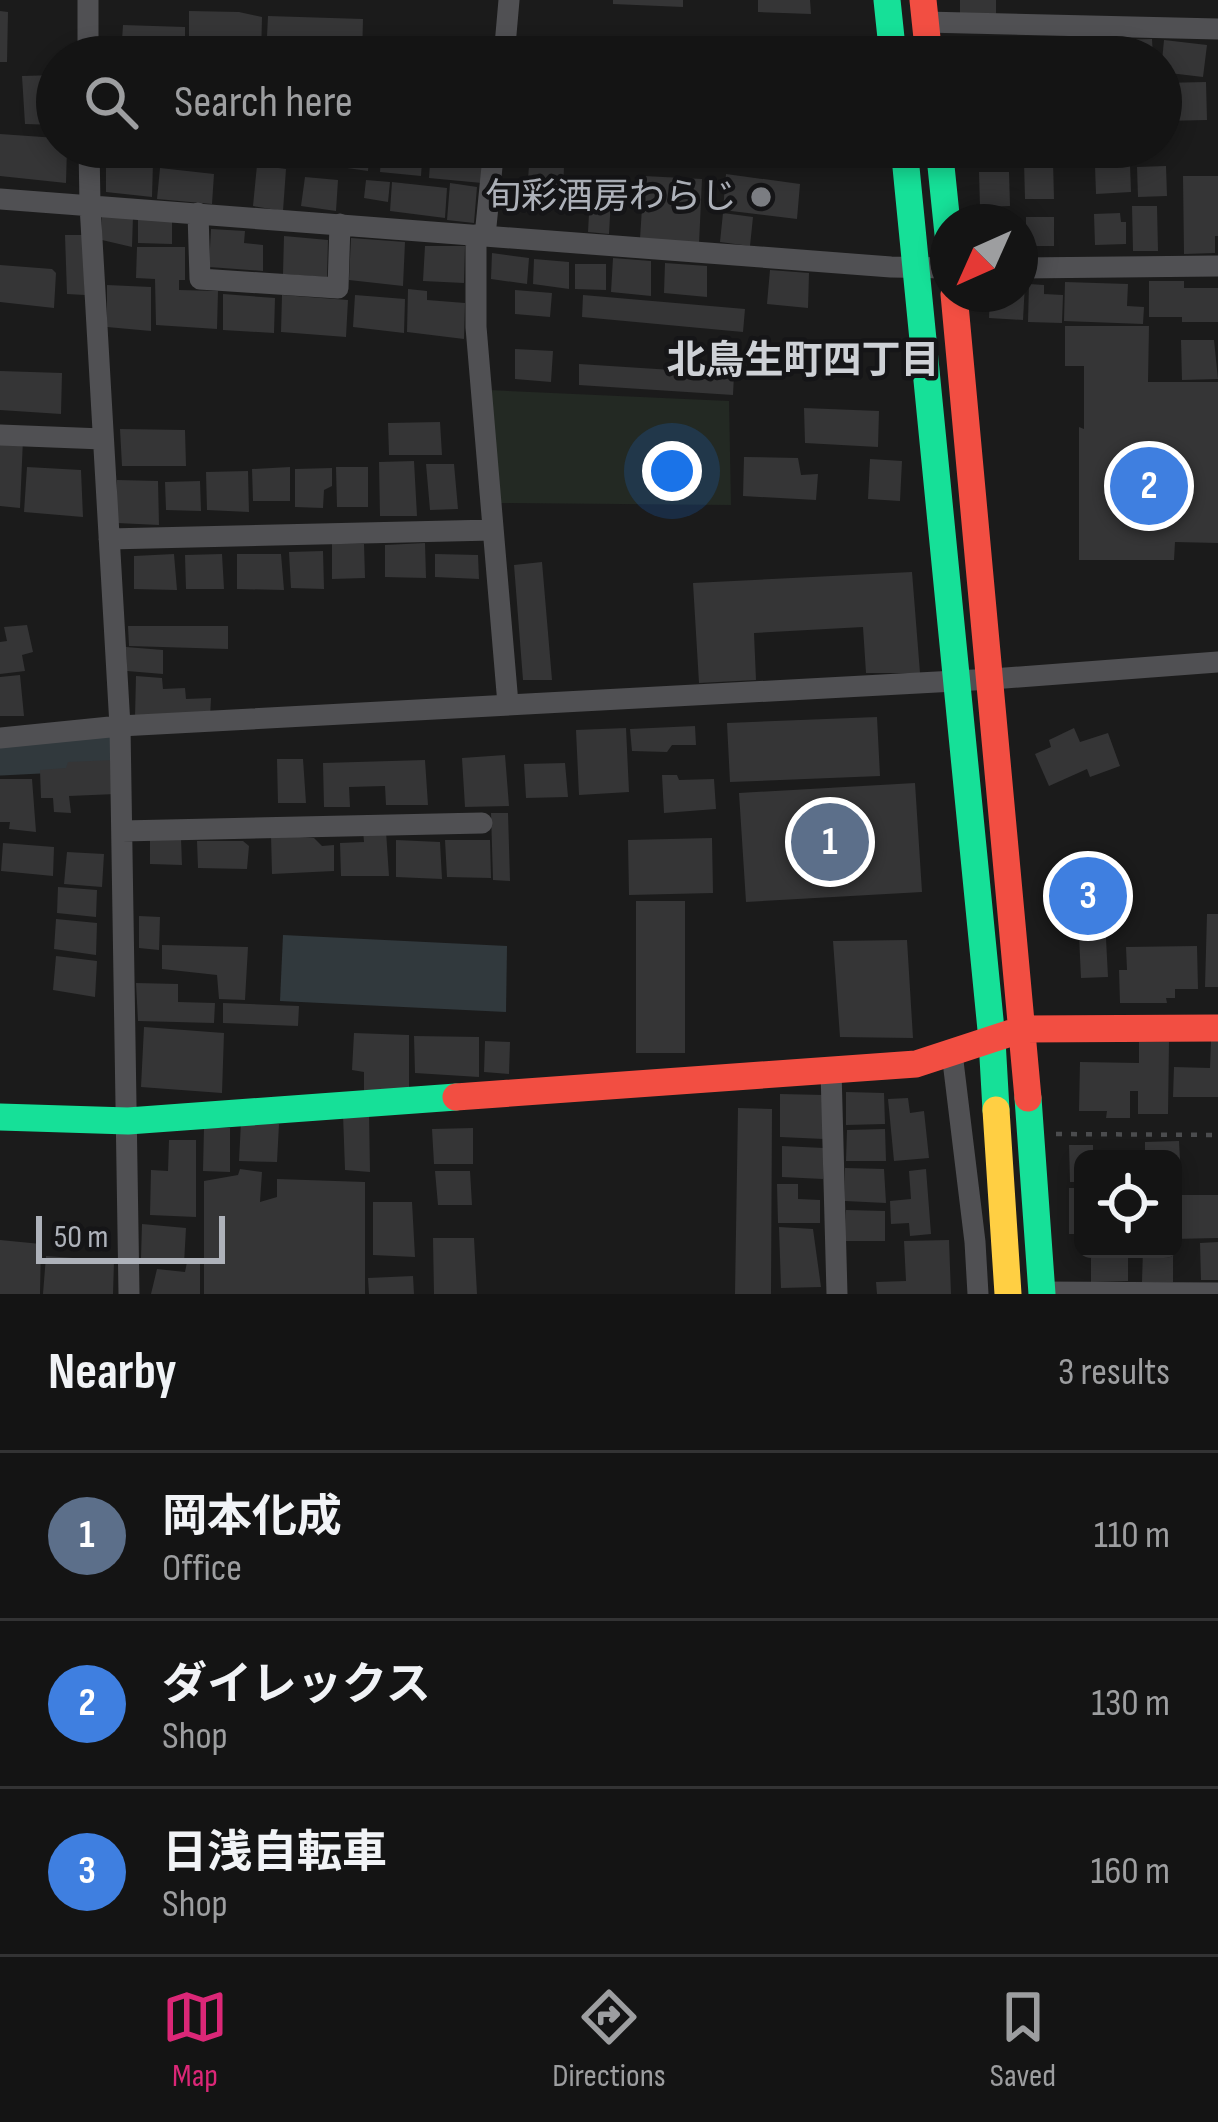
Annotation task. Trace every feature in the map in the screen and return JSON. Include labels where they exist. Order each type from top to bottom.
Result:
[{"type":"street","points":[[88,0],[88,36]]},
{"type":"street","points":[[506,36],[509,0]]},
{"type":"street","points":[[887,0],[891,36]]},
{"type":"street","points":[[924,11],[1218,29]]},
{"type":"street","points":[[89,168],[120,726],[129,1294]]},
{"type":"street","points":[[491,168],[481,235],[476,327],[508,704]]},
{"type":"street","points":[[906,168],[992,1040],[1008,1294]]},
{"type":"street","points":[[941,168],[945,204]]},
{"type":"street","points":[[0,199],[930,268]]},
{"type":"street","points":[[198,214],[200,278],[223,280],[338,288],[340,224]]},
{"type":"street","points":[[1038,268],[1218,266]]},
{"type":"street","points":[[956,312],[1023,1030],[1042,1293],[1218,1293]]},
{"type":"street","points":[[0,435],[103,440]]},
{"type":"street","points":[[109,539],[493,530]]},
{"type":"street","points":[[0,738],[120,726],[992,679],[1218,662]]},
{"type":"street","points":[[122,831],[482,823]]},
{"type":"street","points":[[0,1117],[128,1120],[916,1064],[1023,1030],[1218,1028]]},
{"type":"street","points":[[952,1053],[978,1294]]},
{"type":"street","points":[[831,1070],[836,1294]]},
{"type":"path","points":[[1030,1134],[1218,1135]]},
{"type":"shaded area","points":[[488,390],[729,401],[731,505],[500,503]]},
{"type":"shaded area","points":[[283,935],[507,946],[506,1012],[280,1001]]},
{"type":"building","points":[[613,0],[683,0],[683,7],[613,4]]},
{"type":"building","points":[[758,0],[810,0],[811,14],[758,12]]},
{"type":"building","points":[[960,0],[996,0],[996,15],[960,15]]},
{"type":"building","points":[[0,11],[8,12],[7,62],[0,62]]},
{"type":"building","points":[[189,11],[262,17],[262,36],[189,36]]},
{"type":"building","points":[[268,16],[363,19],[363,36],[267,36]]},
{"type":"building","points":[[123,25],[185,27],[185,36],[122,36]]},
{"type":"building","points":[[1182,42],[1207,45],[1203,77],[1182,74]]},
{"type":"building","points":[[22,76],[36,76],[36,124],[25,124]]},
{"type":"building","points":[[1206,82],[1207,120],[1182,121],[1182,83]]},
{"type":"building","points":[[0,134],[36,137],[36,168],[66,168],[66,183],[0,176]]},
{"type":"building","points":[[106,168],[153,168],[152,197],[106,192]]},
{"type":"building","points":[[160,168],[214,174],[212,204],[157,199]]},
{"type":"building","points":[[257,168],[286,169],[283,211],[253,206]]},
{"type":"building","points":[[380,168],[422,168],[421,176],[380,172]]},
{"type":"building","points":[[430,168],[483,168],[482,183],[429,178]]},
{"type":"building","points":[[529,168],[564,168],[563,193],[527,191]]},
{"type":"building","points":[[1024,168],[1053,168],[1054,199],[1025,199]]},
{"type":"building","points":[[1095,168],[1130,168],[1131,192],[1096,194]]},
{"type":"building","points":[[1137,168],[1166,168],[1167,196],[1138,197]]},
{"type":"building","points":[[979,172],[1009,172],[1010,204],[980,204]]},
{"type":"building","points":[[726,174],[800,184],[797,219],[723,210]]},
{"type":"building","points":[[644,176],[702,179],[699,244],[640,239]]},
{"type":"building","points":[[1183,176],[1218,176],[1215,253],[1184,254]]},
{"type":"building","points":[[305,177],[338,180],[336,211],[301,206]]},
{"type":"building","points":[[366,180],[390,182],[388,202],[364,198]]},
{"type":"building","points":[[392,182],[447,188],[445,218],[390,211]]},
{"type":"building","points":[[450,183],[477,187],[474,223],[447,220]]},
{"type":"building","points":[[590,196],[611,198],[609,234],[588,232]]},
{"type":"building","points":[[1132,206],[1157,206],[1158,251],[1133,251]]},
{"type":"building","points":[[723,213],[753,217],[750,246],[720,242]]},
{"type":"building","points":[[1120,213],[1121,222],[1126,222],[1126,244],[1095,245],[1094,214]]},
{"type":"building","points":[[102,215],[133,216],[132,247],[102,240]]},
{"type":"building","points":[[138,216],[172,217],[172,244],[138,243]]},
{"type":"building","points":[[1038,217],[1054,217],[1054,246],[1038,246]]},
{"type":"building","points":[[211,229],[245,231],[244,243],[263,245],[263,271],[209,267]]},
{"type":"building","points":[[65,235],[83,235],[85,295],[67,294]]},
{"type":"building","points":[[284,236],[328,240],[327,277],[283,274]]},
{"type":"building","points":[[351,238],[405,242],[403,286],[349,280]]},
{"type":"building","points":[[425,246],[465,246],[464,283],[423,281]]},
{"type":"building","points":[[137,247],[185,247],[185,280],[179,280],[179,290],[218,291],[217,329],[156,325],[155,279],[136,278]]},
{"type":"building","points":[[492,253],[529,258],[527,284],[491,279]]},
{"type":"building","points":[[613,258],[651,261],[651,296],[611,292]]},
{"type":"building","points":[[534,259],[569,262],[569,289],[533,284]]},
{"type":"building","points":[[665,263],[707,266],[707,297],[664,293]]},
{"type":"building","points":[[575,264],[606,264],[606,290],[575,289]]},
{"type":"building","points":[[0,265],[52,269],[56,273],[54,308],[0,302]]},
{"type":"building","points":[[770,270],[809,273],[808,308],[767,304]]},
{"type":"building","points":[[1149,281],[1218,288],[1218,322],[1149,317]]},
{"type":"building","points":[[1065,282],[1128,284],[1127,306],[1144,307],[1143,324],[1064,321]]},
{"type":"building","points":[[107,285],[151,287],[151,331],[107,327]]},
{"type":"building","points":[[1038,285],[1044,285],[1044,294],[1063,295],[1062,323],[1028,322],[1028,312],[1038,312]]},
{"type":"building","points":[[408,289],[427,291],[427,300],[465,303],[464,339],[407,332]]},
{"type":"building","points":[[515,290],[552,293],[550,317],[515,314]]},
{"type":"building","points":[[223,294],[275,298],[274,333],[223,330]]},
{"type":"building","points":[[282,295],[348,300],[346,337],[281,332]]},
{"type":"building","points":[[355,295],[405,299],[404,333],[353,327]]},
{"type":"building","points":[[583,295],[745,309],[743,332],[582,317]]},
{"type":"building","points":[[989,312],[1023,312],[1023,320],[989,318]]},
{"type":"building","points":[[1065,326],[1149,326],[1148,382],[1218,382],[1218,543],[1175,542],[1174,560],[1079,560],[1084,366],[1065,366]]},
{"type":"building","points":[[1181,340],[1214,340],[1218,379],[1182,380]]},
{"type":"building","points":[[515,349],[553,351],[551,382],[515,379]]},
{"type":"building","points":[[579,364],[734,374],[733,395],[579,385]]},
{"type":"building","points":[[0,371],[62,373],[61,414],[0,410]]},
{"type":"building","points":[[804,408],[879,411],[878,447],[805,443]]},
{"type":"building","points":[[440,422],[442,455],[389,455],[388,423]]},
{"type":"building","points":[[120,429],[185,430],[186,466],[122,466]]},
{"type":"building","points":[[0,438],[23,439],[20,508],[0,506]]},
{"type":"building","points":[[744,457],[798,458],[801,475],[818,474],[816,500],[743,496]]},
{"type":"building","points":[[870,459],[902,461],[900,501],[868,499]]},
{"type":"building","points":[[414,461],[417,516],[380,516],[379,462]]},
{"type":"building","points":[[426,464],[454,464],[458,509],[430,510]]},
{"type":"building","points":[[27,467],[81,470],[83,517],[24,512]]},
{"type":"building","points":[[290,467],[290,501],[253,501],[252,469]]},
{"type":"building","points":[[336,467],[368,467],[368,507],[337,507]]},
{"type":"building","points":[[332,468],[332,486],[324,490],[323,508],[295,507],[295,469]]},
{"type":"building","points":[[248,471],[249,512],[207,510],[206,472]]},
{"type":"building","points":[[117,480],[158,481],[159,525],[117,523]]},
{"type":"building","points":[[200,481],[201,511],[166,510],[165,482]]},
{"type":"building","points":[[425,543],[426,578],[385,577],[385,545]]},
{"type":"building","points":[[332,544],[364,544],[365,578],[332,579]]},
{"type":"building","points":[[323,551],[324,589],[291,588],[289,552]]},
{"type":"building","points":[[174,554],[177,590],[134,589],[134,556]]},
{"type":"building","points":[[222,554],[224,589],[186,589],[185,555]]},
{"type":"building","points":[[237,554],[281,554],[284,590],[237,589]]},
{"type":"building","points":[[435,554],[478,555],[479,579],[435,577]]},
{"type":"building","points":[[542,562],[552,680],[523,680],[514,565]]},
{"type":"building","points":[[912,572],[920,673],[866,673],[863,627],[754,633],[756,680],[699,683],[693,583]]},
{"type":"building","points":[[27,625],[33,652],[22,655],[25,671],[0,674],[0,642],[7,641],[4,627]]},
{"type":"building","points":[[128,626],[228,626],[228,649],[129,646]]},
{"type":"building","points":[[126,647],[163,650],[163,674],[127,671]]},
{"type":"building","points":[[20,675],[24,716],[0,716],[0,677]]},
{"type":"building","points":[[136,676],[162,678],[163,689],[185,688],[186,699],[211,698],[210,718],[135,717]]},
{"type":"building","points":[[877,717],[880,776],[730,782],[727,723]]},
{"type":"building","points":[[695,726],[696,745],[672,745],[667,752],[632,751],[630,729]]},
{"type":"building","points":[[626,728],[629,792],[579,795],[576,730]]},
{"type":"building","points":[[1074,728],[1080,742],[1108,733],[1120,766],[1090,777],[1087,769],[1049,786],[1035,754],[1051,747],[1049,740]]},
{"type":"building","points":[[505,755],[509,806],[465,807],[462,758]]},
{"type":"building","points":[[277,759],[303,759],[306,803],[278,803]]},
{"type":"building","points":[[114,760],[116,794],[69,796],[71,813],[54,812],[53,798],[41,798],[40,770],[66,768],[68,762]]},
{"type":"building","points":[[425,760],[428,805],[386,805],[385,786],[349,787],[350,807],[324,807],[323,763]]},
{"type":"building","points":[[565,763],[568,797],[526,798],[524,764]]},
{"type":"building","points":[[662,775],[677,775],[679,780],[714,779],[716,809],[664,813]]},
{"type":"building","points":[[0,779],[32,779],[36,832],[9,829],[10,822],[0,822]]},
{"type":"building","points":[[915,783],[922,892],[746,902],[739,793]]},
{"type":"building","points":[[491,813],[508,813],[510,881],[493,880]]},
{"type":"building","points":[[363,830],[386,831],[389,876],[341,876],[340,843],[364,842]]},
{"type":"building","points":[[271,835],[314,838],[322,846],[334,845],[334,871],[272,874]]},
{"type":"building","points":[[712,838],[713,893],[629,895],[628,840]]},
{"type":"building","points":[[150,839],[181,839],[182,865],[150,864]]},
{"type":"building","points":[[396,840],[440,842],[442,879],[396,877]]},
{"type":"building","points":[[445,840],[490,840],[491,878],[447,877]]},
{"type":"building","points":[[197,841],[243,841],[249,846],[247,869],[198,868]]},
{"type":"building","points":[[3,843],[54,847],[53,876],[1,871]]},
{"type":"building","points":[[67,852],[104,854],[102,887],[64,884]]},
{"type":"building","points":[[1102,862],[1108,977],[1081,978],[1072,874],[1091,873],[1091,863]]},
{"type":"building","points":[[58,887],[97,890],[96,917],[57,913]]},
{"type":"building","points":[[636,901],[685,901],[685,1053],[636,1053]]},
{"type":"building","points":[[1207,914],[1218,914],[1218,987],[1205,987]]},
{"type":"building","points":[[139,916],[160,917],[159,950],[139,948]]},
{"type":"building","points":[[56,919],[97,923],[96,955],[54,949]]},
{"type":"building","points":[[907,940],[913,1038],[840,1037],[833,941]]},
{"type":"building","points":[[162,945],[248,947],[245,1000],[219,999],[217,975],[162,969]]},
{"type":"building","points":[[1197,946],[1198,989],[1175,989],[1175,998],[1166,998],[1167,1003],[1120,1003],[1119,970],[1127,970],[1126,947]]},
{"type":"building","points":[[56,956],[97,961],[95,997],[53,990]]},
{"type":"building","points":[[136,983],[178,984],[178,1002],[215,1003],[214,1023],[138,1021]]},
{"type":"building","points":[[223,1003],[299,1006],[298,1026],[223,1023]]},
{"type":"building","points":[[144,1027],[224,1033],[222,1093],[141,1087]]},
{"type":"building","points":[[354,1033],[409,1035],[409,1088],[364,1091],[364,1072],[352,1070]]},
{"type":"building","points":[[414,1036],[479,1037],[479,1077],[415,1073]]},
{"type":"building","points":[[485,1041],[510,1042],[509,1074],[484,1072]]},
{"type":"building","points":[[1211,1041],[1218,1041],[1218,1097],[1173,1097],[1174,1067],[1210,1068]]},
{"type":"building","points":[[1139,1042],[1169,1042],[1168,1114],[1138,1114],[1138,1091],[1130,1091],[1130,1118],[1106,1118],[1107,1111],[1079,1111],[1080,1062],[1139,1063]]},
{"type":"building","points":[[846,1092],[884,1093],[885,1124],[846,1125]]},
{"type":"building","points":[[780,1094],[824,1095],[824,1139],[780,1137]]},
{"type":"building","points":[[908,1098],[910,1113],[924,1111],[929,1158],[894,1161],[888,1099]]},
{"type":"building","points":[[738,1108],[772,1109],[771,1294],[735,1294]]},
{"type":"building","points":[[343,1114],[369,1114],[370,1172],[345,1170]]},
{"type":"building","points":[[241,1122],[279,1124],[277,1162],[239,1161]]},
{"type":"building","points":[[204,1128],[230,1128],[230,1172],[203,1171]]},
{"type":"building","points":[[473,1128],[473,1164],[434,1164],[432,1129]]},
{"type":"building","points":[[885,1129],[886,1161],[846,1161],[847,1130]]},
{"type":"building","points":[[169,1140],[196,1140],[196,1217],[150,1215],[151,1170],[168,1171]]},
{"type":"building","points":[[1179,1141],[1179,1150],[1145,1150],[1145,1142]]},
{"type":"building","points":[[1069,1145],[1093,1145],[1093,1150],[1074,1150],[1074,1182],[1070,1182]]},
{"type":"building","points":[[782,1146],[824,1148],[823,1179],[782,1177]]},
{"type":"building","points":[[845,1168],[884,1169],[886,1203],[845,1201]]},
{"type":"building","points":[[240,1169],[262,1172],[260,1202],[277,1197],[277,1179],[365,1182],[365,1294],[204,1294],[204,1181],[238,1175]]},
{"type":"building","points":[[926,1169],[931,1234],[910,1236],[909,1223],[891,1224],[890,1201],[911,1199],[909,1171]]},
{"type":"building","points":[[435,1171],[470,1171],[472,1205],[438,1205]]},
{"type":"building","points":[[777,1184],[798,1184],[798,1199],[820,1200],[820,1223],[778,1223]]},
{"type":"building","points":[[1069,1188],[1074,1188],[1074,1234],[1069,1234]]},
{"type":"building","points":[[1182,1195],[1218,1195],[1218,1238],[1182,1239]]},
{"type":"building","points":[[373,1202],[412,1202],[415,1257],[373,1255]]},
{"type":"building","points":[[846,1210],[885,1211],[885,1241],[845,1241]]},
{"type":"building","points":[[142,1224],[186,1228],[184,1264],[141,1258]]},
{"type":"building","points":[[779,1227],[813,1229],[821,1287],[781,1288]]},
{"type":"building","points":[[433,1238],[474,1238],[477,1294],[434,1294]]},
{"type":"building","points":[[0,1240],[41,1244],[40,1294],[0,1294]]},
{"type":"building","points":[[949,1240],[951,1294],[877,1294],[876,1282],[906,1281],[904,1241]]},
{"type":"building","points":[[1218,1242],[1218,1280],[1201,1280],[1200,1243]]},
{"type":"building","points":[[46,1256],[114,1261],[113,1294],[43,1294]]},
{"type":"building","points":[[1091,1258],[1128,1258],[1128,1281],[1091,1282]]},
{"type":"building","points":[[1143,1258],[1173,1258],[1173,1282],[1142,1282]]},
{"type":"building","points":[[187,1262],[200,1264],[200,1294],[151,1294],[157,1269],[185,1272]]},
{"type":"building","points":[[413,1276],[414,1294],[369,1294],[368,1278]]},
{"type":"waterway","points":[[0,753],[99,748]]},
{"type":"traffic: fast","points":[[887,0],[891,36]]},
{"type":"traffic: fast","points":[[906,168],[996,1110]]},
{"type":"traffic: fast","points":[[941,168],[945,204]]},
{"type":"traffic: fast","points":[[0,1117],[128,1121],[456,1097]]},
{"type":"traffic: fast","points":[[1028,1098],[1042,1294]]},
{"type":"traffic: slow","points":[[996,1110],[1008,1294]]},
{"type":"traffic: jam","points":[[923,0],[927,36]]},
{"type":"traffic: jam","points":[[956,312],[1028,1098]]},
{"type":"traffic: jam","points":[[456,1097],[916,1064],[1023,1029],[1218,1028]]},
{"type":"place","name":"旬彩酒房わらじ","points":[[761,197]]},
{"type":"place","name":"ダイレックス","points":[[1149,486]]},
{"type":"place","name":"岡本化成","points":[[830,842]]},
{"type":"place","name":"日浅自転車","points":[[1088,896]]},
{"type":"district","name":"北鳥生町四丁目","points":[[803,361]]}]
